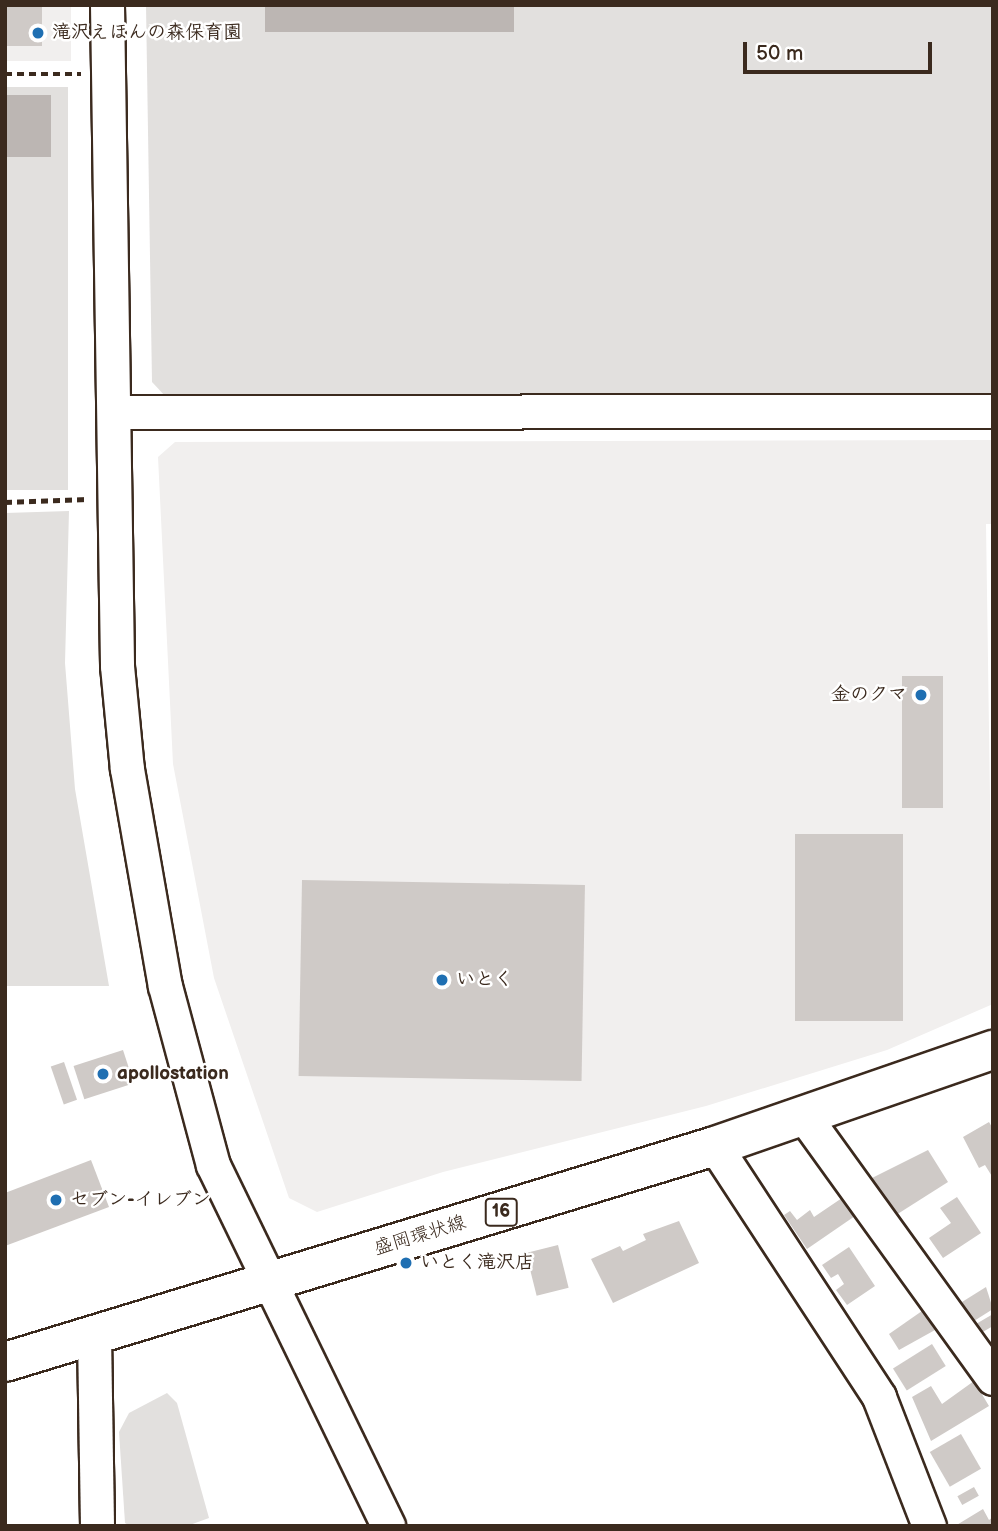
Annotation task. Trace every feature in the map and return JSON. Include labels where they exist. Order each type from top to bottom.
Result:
[{"type":"main road","name":"盛岡環状線","points":[[5,1362],[715,1146],[993,1050]]},
{"type":"street","points":[[107,5],[116,412],[117,666],[143,864],[165,986],[213,1165],[272,1280],[388,1526]]},
{"type":"street","points":[[116,412],[993,411]]},
{"type":"street","points":[[804,1115],[993,1378]]},
{"type":"street","points":[[715,1146],[879,1397],[929,1526]]},
{"type":"street","points":[[94,1334],[97,1526]]},
{"type":"path","points":[[5,74],[83,74]]},
{"type":"path","points":[[5,502],[89,499]]},
{"type":"shaded area","name":"滝沢えほんの森保育園","points":[[5,5],[71,5],[71,61],[5,61]]},
{"type":"shaded area","points":[[146,5],[993,5],[993,396],[166,397],[152,382]]},
{"type":"shaded area","points":[[265,5],[514,5],[514,32],[265,32]]},
{"type":"shaded area","points":[[5,87],[68,87],[68,490],[5,490]]},
{"type":"shaded area","points":[[5,95],[51,95],[51,157],[5,157]]},
{"type":"shaded area","points":[[993,440],[993,524],[986,524],[993,1004],[887,1050],[706,1106],[443,1172],[317,1212],[289,1198],[214,978],[173,764],[158,457],[175,442]]},
{"type":"shaded area","points":[[69,511],[65,663],[75,789],[109,986],[5,986],[5,513]]},
{"type":"shaded area","points":[[167,1393],[177,1403],[209,1518],[187,1526],[130,1526],[125,1523],[119,1432],[129,1413]]},
{"type":"building","name":"滝沢えほんの森保育園","points":[[5,5],[42,5],[42,46],[5,46]]},
{"type":"building","points":[[902,676],[943,676],[943,808],[902,808]]},
{"type":"building","points":[[795,834],[903,834],[903,1021],[795,1021]]},
{"type":"building","name":"いとく","points":[[302,880],[585,885],[582,1081],[299,1076]]},
{"type":"building","name":"apollostation","points":[[123,1050],[134,1083],[84,1099],[74,1066]]},
{"type":"building","points":[[64,1062],[77,1100],[64,1104],[51,1067]]},
{"type":"building","points":[[989,1122],[993,1129],[993,1178],[985,1165],[979,1168],[963,1137]]},
{"type":"building","points":[[928,1150],[948,1182],[896,1215],[872,1178]]},
{"type":"building","name":"セブン-イレブン","points":[[91,1160],[109,1207],[5,1246],[5,1193]]},
{"type":"building","points":[[957,1197],[981,1233],[943,1258],[929,1238],[951,1223],[940,1208]]},
{"type":"building","points":[[842,1198],[855,1216],[807,1249],[784,1215],[790,1211],[797,1220],[810,1210],[814,1217]]},
{"type":"building","points":[[679,1221],[699,1263],[613,1303],[591,1259],[620,1246],[623,1251],[646,1240],[643,1234]]},
{"type":"building","points":[[558,1245],[569,1288],[537,1296],[526,1253]]},
{"type":"building","points":[[849,1247],[875,1286],[847,1305],[836,1290],[844,1284],[838,1274],[831,1278],[822,1265]]},
{"type":"building","points":[[986,1287],[993,1309],[974,1321],[962,1302]]},
{"type":"building","points":[[922,1311],[935,1330],[899,1350],[889,1334]]},
{"type":"building","points":[[993,1314],[993,1326],[981,1333],[976,1324]]},
{"type":"building","points":[[932,1344],[946,1366],[907,1390],[893,1368]]},
{"type":"building","points":[[974,1381],[989,1406],[931,1441],[912,1397],[931,1386],[942,1404]]},
{"type":"building","points":[[961,1434],[981,1469],[950,1487],[930,1452]]},
{"type":"building","points":[[974,1487],[979,1496],[962,1505],[957,1496]]},
{"type":"building","points":[[983,1509],[989,1520],[993,1517],[993,1526],[955,1526]]},
{"type":"place","name":"滝沢えほんの森保育園","points":[[38,33]]},
{"type":"place","name":"金のクマ","points":[[921,695]]},
{"type":"place","name":"いとく","points":[[442,980]]},
{"type":"place","name":"apollostation","points":[[103,1074]]},
{"type":"place","name":"セブン-イレブン","points":[[56,1200]]},
{"type":"place","name":"いとく滝沢店","points":[[406,1263]]}]
